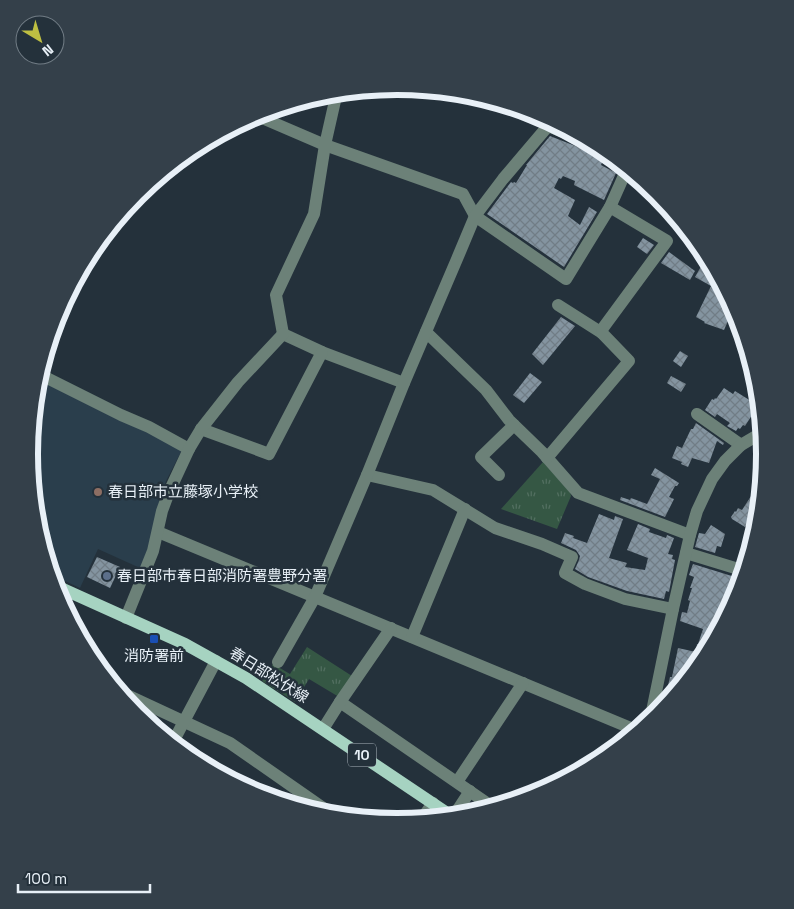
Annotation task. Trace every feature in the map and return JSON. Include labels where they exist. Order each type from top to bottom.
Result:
[{"type":"main road","name":"春日部松伏線","points":[[64,590],[185,644],[246,678],[444,811]]},
{"type":"street","points":[[283,334],[276,295],[314,214],[325,146],[335,101]]},
{"type":"street","points":[[265,120],[325,146],[463,194],[475,216],[566,280],[610,207],[624,176]]},
{"type":"street","points":[[278,662],[315,597],[475,216],[546,127]]},
{"type":"street","points":[[602,332],[603,328],[667,241],[610,207]]},
{"type":"street","points":[[546,458],[629,361],[602,332],[558,305]]},
{"type":"street","points":[[426,332],[486,390],[509,420],[578,493],[690,535]]},
{"type":"street","points":[[283,334],[322,352],[404,383]]},
{"type":"street","points":[[126,618],[153,551],[162,511],[169,492],[189,449],[201,429],[238,382],[283,334]]},
{"type":"street","points":[[201,429],[269,454],[322,352]]},
{"type":"street","points":[[46,378],[149,427],[189,449]]},
{"type":"street","points":[[697,414],[742,445]]},
{"type":"street","points":[[499,475],[481,457],[514,425]]},
{"type":"street","points":[[653,707],[673,609],[697,511],[712,479],[725,461],[742,445],[756,436]]},
{"type":"street","points":[[367,475],[433,490],[495,528],[572,556],[565,573],[585,584],[625,599],[673,609]]},
{"type":"street","points":[[412,637],[465,509]]},
{"type":"street","points":[[158,532],[631,728]]},
{"type":"street","points":[[686,553],[737,569]]},
{"type":"street","points":[[323,729],[391,628]]},
{"type":"street","points":[[175,738],[216,661]]},
{"type":"street","points":[[457,782],[523,683]]},
{"type":"street","points":[[132,698],[230,743],[319,805]]},
{"type":"street","points":[[340,702],[487,803]]},
{"type":"street","points":[[459,808],[470,791]]},
{"type":"street","points":[[426,813],[433,803]]},
{"type":"shaded area","name":"春日部市立藤塚小学校","points":[[45,381],[180,449],[181,452],[166,481],[159,503],[153,539],[140,568],[98,549],[80,588],[60,579],[44,525],[38,478],[38,431]]},
{"type":"green space","points":[[543,462],[570,492],[571,496],[557,529],[501,509]]},
{"type":"green space","points":[[307,647],[352,676],[339,697],[309,679],[295,702],[262,681],[273,664],[290,674]]},
{"type":"building","points":[[550,136],[591,152],[603,160],[601,165],[616,173],[604,200],[574,185],[575,181],[563,176],[561,179],[559,178],[554,188],[575,200],[568,216],[580,225],[589,207],[597,212],[564,267],[487,214],[511,182],[516,183],[526,165]]},
{"type":"building","points":[[643,238],[654,245],[647,254],[637,247]]},
{"type":"building","points":[[669,252],[695,271],[690,280],[661,263]]},
{"type":"building","points":[[702,265],[729,317],[724,330],[704,323],[696,317],[711,286],[695,277]]},
{"type":"building","points":[[561,317],[575,326],[543,365],[532,354]]},
{"type":"building","points":[[680,351],[688,356],[681,367],[673,361]]},
{"type":"building","points":[[530,373],[542,382],[524,403],[513,395]]},
{"type":"building","points":[[671,376],[686,384],[681,392],[667,383]]},
{"type":"building","points":[[724,388],[733,394],[735,391],[751,401],[752,400],[754,413],[745,426],[743,425],[736,431],[727,426],[730,423],[717,414],[715,417],[705,410],[712,399],[716,399]]},
{"type":"building","points":[[696,423],[724,443],[723,445],[717,441],[709,463],[692,458],[688,467],[672,458],[677,446],[682,448]]},
{"type":"building","points":[[655,468],[679,483],[675,486],[669,497],[674,499],[665,517],[620,500],[621,497],[630,500],[631,498],[647,504],[660,479],[651,475]]},
{"type":"building","points":[[754,491],[751,518],[745,527],[731,517],[738,508],[742,510]]},
{"type":"building","points":[[599,514],[614,520],[615,516],[623,519],[609,558],[627,563],[625,567],[645,570],[648,558],[627,550],[638,524],[650,529],[649,532],[666,538],[667,535],[674,538],[668,554],[673,555],[672,559],[675,560],[669,592],[666,591],[664,599],[627,591],[588,577],[575,569],[580,556],[576,550],[561,543],[565,533],[587,543]]},
{"type":"building","points":[[711,525],[725,534],[721,547],[717,546],[715,553],[695,547],[699,533],[705,534]]},
{"type":"building","points":[[97,557],[120,567],[110,588],[87,577]]},
{"type":"building","points":[[693,564],[735,577],[719,614],[708,634],[696,654],[666,693],[670,677],[672,677],[678,648],[696,652],[703,629],[680,621],[682,612],[687,613],[690,601],[688,600],[692,588],[690,588],[694,577],[689,575]]},
{"type":"place","name":"春日部市立藤塚小学校","points":[[98,492]]},
{"type":"place","name":"春日部市春日部消防署豊野分署","points":[[107,576]]},
{"type":"place","name":"消防署前","points":[[154,639]]}]
